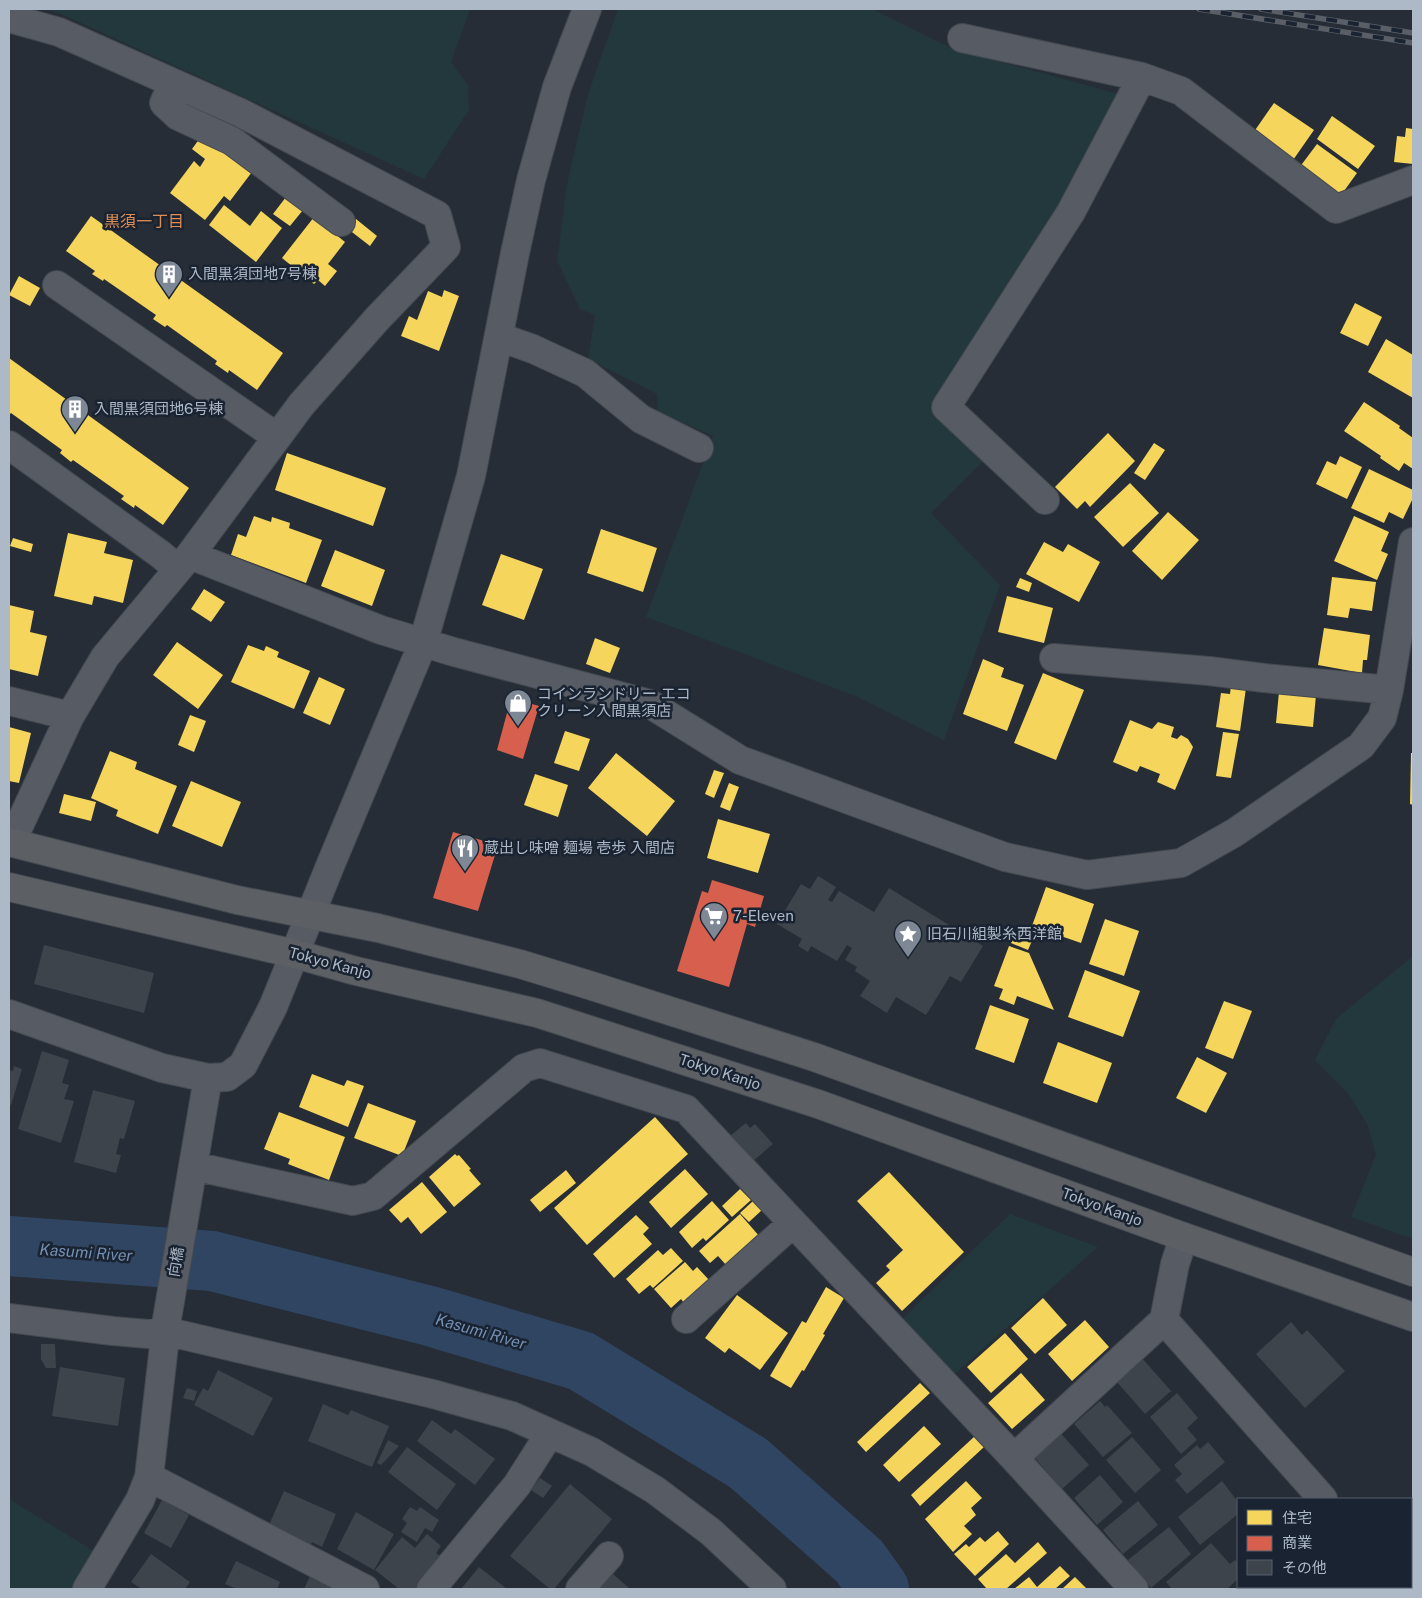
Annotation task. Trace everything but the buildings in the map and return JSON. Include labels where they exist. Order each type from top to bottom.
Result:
[{"type":"highway","points":[[10,842],[238,900],[378,928],[520,964],[592,986],[805,1054],[1413,1272]]},
{"type":"highway","name":"Tokyo Kanjo","points":[[9,887],[537,1013],[818,1104],[1184,1237],[1413,1317]]},
{"type":"street","points":[[9,1014],[162,1068],[208,1078],[227,1077],[243,1065],[273,1007],[423,643],[471,476],[515,253],[532,180],[557,87],[587,9]]},
{"type":"street","points":[[9,18],[59,32],[241,113],[437,214],[446,247],[301,404],[184,562],[105,656],[70,716],[10,842]]},
{"type":"street","points":[[962,38],[1142,77],[1181,91],[1336,209],[1413,180]]},
{"type":"street","points":[[1045,500],[946,407],[1071,212],[1142,77]]},
{"type":"street","points":[[173,83],[164,103],[178,116],[232,140],[341,222]]},
{"type":"street","points":[[57,285],[277,437]]},
{"type":"street","points":[[499,337],[533,349],[585,373],[641,419],[699,448]]},
{"type":"street","points":[[9,445],[160,554],[423,643],[650,704],[740,760],[1005,857],[1087,875],[1181,863],[1234,833],[1361,746],[1382,718],[1409,602],[1413,542]]},
{"type":"street","points":[[1054,658],[1209,671],[1389,690]]},
{"type":"street","points":[[9,701],[70,716]]},
{"type":"street","points":[[193,1166],[354,1201],[373,1196],[524,1068],[540,1063],[686,1109],[1014,1458],[1134,1589]]},
{"type":"street","name":"向橋","points":[[87,1589],[140,1500],[149,1477],[166,1325],[208,1078]]},
{"type":"street","points":[[686,1319],[793,1223]]},
{"type":"street","points":[[1014,1458],[1164,1320],[1175,1264],[1184,1237]]},
{"type":"street","points":[[9,1318],[148,1334],[166,1325],[512,1416],[592,1452],[655,1490],[711,1532],[772,1589]]},
{"type":"street","points":[[1164,1320],[1322,1498]]},
{"type":"street","points":[[431,1589],[518,1485],[550,1433]]},
{"type":"street","points":[[149,1477],[365,1589]]},
{"type":"street","points":[[580,1589],[609,1556]]},
{"type":"green space","points":[[44,9],[470,9],[451,62],[468,85],[469,110],[424,179],[61,14]]},
{"type":"green space","points":[[618,9],[872,9],[953,49],[1119,94],[1121,104],[937,408],[987,457],[931,513],[1000,585],[944,740],[858,697],[646,617],[713,436],[658,412],[657,394],[588,359],[595,315],[580,309],[557,261],[567,184],[588,94]]},
{"type":"green space","points":[[1413,956],[1413,1239],[1351,1217],[1376,1155],[1367,1124],[1348,1093],[1315,1060],[1336,1019]]},
{"type":"green space","points":[[1010,1214],[1098,1247],[951,1377],[899,1322]]},
{"type":"green space","points":[[9,1499],[97,1553],[75,1589],[9,1589]]},
{"type":"waterway","name":"Kasumi River","points":[[9,1246],[212,1261],[430,1316],[581,1361],[748,1463],[859,1561],[879,1589]]},
{"type":"railway","points":[[1199,9],[1413,43]]},
{"type":"railway","points":[[1261,9],[1413,33]]},
{"type":"place","name":"入間黒須団地7号棟","points":[[169,298]]},
{"type":"place","name":"入間黒須団地6号棟","points":[[75,433]]},
{"type":"place","name":"コインランドリー エコ クリーン入間黒須店","points":[[518,727]]},
{"type":"place","name":"蔵出し味噌 麺場 壱歩 入間店","points":[[465,872]]},
{"type":"place","name":"7-Eleven","points":[[714,940]]},
{"type":"place","name":"旧石川組製糸西洋館","points":[[908,958]]},
{"type":"district","name":"黒須一丁目","points":[[144,221]]}]
